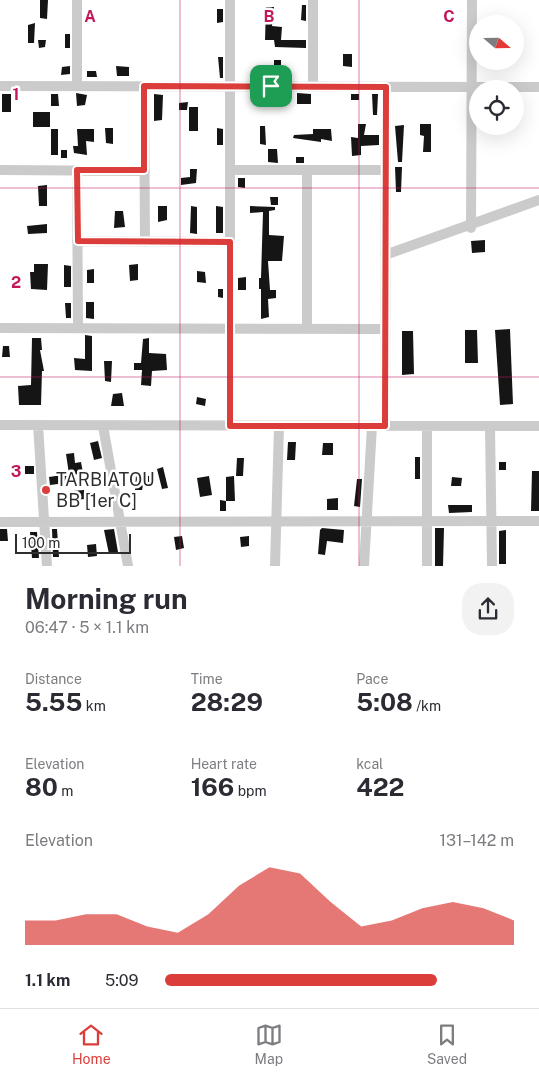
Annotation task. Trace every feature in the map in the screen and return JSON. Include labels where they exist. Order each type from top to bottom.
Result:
[{"type":"street","points":[[77,0],[77,86]]},
{"type":"street","points":[[230,0],[230,426]]},
{"type":"street","points":[[313,0],[313,86]]},
{"type":"street","points":[[472,0],[472,80]]},
{"type":"street","points":[[0,86],[469,87]]},
{"type":"street","points":[[144,86],[145,242]]},
{"type":"street","points":[[385,426],[386,87]]},
{"type":"street","points":[[524,87],[539,87]]},
{"type":"street","points":[[471,227],[472,135]]},
{"type":"street","points":[[0,170],[144,170]]},
{"type":"street","points":[[77,170],[78,328]]},
{"type":"street","points":[[230,170],[386,170]]},
{"type":"street","points":[[307,170],[307,328]]},
{"type":"street","points":[[386,255],[471,227],[539,200]]},
{"type":"street","points":[[78,241],[230,242]]},
{"type":"street","points":[[0,328],[385,329]]},
{"type":"street","points":[[0,425],[539,426]]},
{"type":"street","points":[[38,426],[47,566]]},
{"type":"street","points":[[103,426],[128,566]]},
{"type":"street","points":[[275,566],[279,426]]},
{"type":"street","points":[[364,566],[372,426]]},
{"type":"street","points":[[426,566],[427,426]]},
{"type":"street","points":[[490,426],[492,566]]},
{"type":"street","points":[[0,522],[539,521]]},
{"type":"building","points":[[40,0],[48,0],[47,19],[40,18]]},
{"type":"building","points":[[302,5],[306,5],[306,21],[301,20]]},
{"type":"building","points":[[266,7],[274,7],[272,26],[282,27],[281,40],[306,40],[306,48],[275,47],[274,40],[265,40]]},
{"type":"building","points":[[217,9],[223,9],[223,22],[217,23]]},
{"type":"building","points":[[35,23],[34,43],[28,43],[28,25]]},
{"type":"building","points":[[65,34],[70,34],[70,48],[65,48]]},
{"type":"building","points":[[38,40],[46,40],[45,47],[39,48]]},
{"type":"building","points":[[343,54],[352,54],[352,67],[343,66]]},
{"type":"building","points":[[218,57],[223,57],[223,78],[220,78]]},
{"type":"building","points":[[274,60],[281,60],[281,76],[274,76]]},
{"type":"building","points":[[70,66],[70,74],[61,75],[62,67]]},
{"type":"building","points":[[116,66],[129,67],[129,76],[117,76]]},
{"type":"building","points":[[87,71],[96,71],[97,77],[87,77]]},
{"type":"building","points":[[76,93],[87,95],[85,105],[77,106]]},
{"type":"building","points":[[297,93],[311,94],[311,104],[297,104]]},
{"type":"building","points":[[2,94],[11,94],[11,112],[2,112]]},
{"type":"building","points":[[51,94],[58,94],[59,106],[51,106]]},
{"type":"building","points":[[154,94],[163,95],[162,120],[154,121]]},
{"type":"building","points":[[351,94],[359,94],[359,100],[351,100]]},
{"type":"building","points":[[372,94],[378,94],[377,115],[373,115]]},
{"type":"building","points":[[188,102],[187,110],[179,110],[179,103]]},
{"type":"building","points":[[189,107],[198,107],[198,131],[189,131]]},
{"type":"building","points":[[33,112],[50,112],[50,127],[33,127]]},
{"type":"building","points":[[358,124],[366,124],[364,135],[379,135],[379,145],[361,146],[361,155],[352,156],[351,137],[358,138]]},
{"type":"building","points":[[420,124],[431,124],[431,152],[423,152],[424,136],[420,135]]},
{"type":"building","points":[[404,125],[402,162],[398,162],[395,126]]},
{"type":"building","points":[[260,126],[265,126],[266,145],[260,144]]},
{"type":"building","points":[[105,128],[113,128],[113,144],[106,143]]},
{"type":"building","points":[[217,128],[223,129],[223,145],[217,145]]},
{"type":"building","points":[[51,129],[58,129],[58,155],[51,155]]},
{"type":"building","points":[[77,129],[94,129],[94,142],[86,141],[87,155],[74,153],[73,146],[78,146]]},
{"type":"building","points":[[313,129],[331,129],[332,141],[321,139],[321,142],[293,138],[294,135],[313,134]]},
{"type":"building","points":[[268,149],[277,149],[278,163],[268,162]]},
{"type":"building","points":[[61,150],[67,150],[67,158],[61,158]]},
{"type":"building","points":[[296,157],[304,157],[304,163],[296,163]]},
{"type":"building","points":[[395,167],[402,167],[401,192],[396,192]]},
{"type":"building","points":[[190,169],[197,169],[196,183],[181,185],[181,178],[190,177]]},
{"type":"building","points":[[238,178],[245,178],[245,188],[238,187]]},
{"type":"building","points":[[47,185],[47,206],[39,206],[38,186]]},
{"type":"building","points":[[270,197],[278,197],[278,205],[271,205]]},
{"type":"building","points":[[158,206],[167,206],[167,220],[158,222]]},
{"type":"building","points":[[191,206],[197,207],[197,234],[190,233]]},
{"type":"building","points":[[216,206],[223,207],[223,233],[216,233]]},
{"type":"building","points":[[250,206],[275,207],[275,210],[269,211],[269,235],[284,236],[282,261],[268,261],[270,290],[276,290],[276,298],[268,299],[269,317],[261,319],[259,278],[261,278],[263,212],[250,213]]},
{"type":"building","points":[[115,211],[123,211],[125,227],[114,228]]},
{"type":"building","points":[[47,224],[47,233],[28,234],[27,226]]},
{"type":"building","points":[[485,240],[485,252],[472,253],[471,241]]},
{"type":"building","points":[[34,264],[48,264],[47,290],[31,289],[30,272],[34,272]]},
{"type":"building","points":[[138,264],[138,280],[130,281],[129,265]]},
{"type":"building","points":[[64,265],[71,266],[71,287],[64,287]]},
{"type":"building","points":[[94,269],[94,283],[87,283],[87,270]]},
{"type":"building","points":[[197,271],[205,272],[206,283],[197,282]]},
{"type":"building","points":[[246,277],[246,290],[238,290],[238,278]]},
{"type":"building","points":[[218,289],[223,289],[223,298],[218,297]]},
{"type":"building","points":[[86,302],[94,302],[94,319],[86,318]]},
{"type":"building","points":[[65,303],[71,303],[71,318],[66,318]]},
{"type":"building","points":[[510,329],[513,404],[500,405],[495,330]]},
{"type":"building","points":[[465,330],[477,330],[478,363],[465,363]]},
{"type":"building","points":[[402,331],[413,331],[414,374],[402,375]]},
{"type":"building","points":[[85,335],[92,336],[92,371],[75,370],[74,358],[85,359]]},
{"type":"building","points":[[32,338],[41,338],[42,350],[40,350],[44,371],[42,371],[41,405],[19,405],[18,386],[31,385]]},
{"type":"building","points":[[149,338],[149,353],[166,354],[167,370],[152,371],[151,386],[141,385],[142,370],[134,370],[134,363],[141,363],[143,339]]},
{"type":"building","points":[[3,346],[9,346],[10,357],[2,357]]},
{"type":"building","points":[[104,361],[112,361],[111,382],[105,381]]},
{"type":"building","points":[[122,393],[124,406],[111,406],[113,394]]},
{"type":"building","points":[[197,397],[206,399],[205,406],[196,404]]},
{"type":"building","points":[[98,441],[102,458],[94,460],[90,443]]},
{"type":"building","points":[[288,442],[296,442],[295,460],[287,460]]},
{"type":"building","points":[[323,443],[333,443],[333,455],[322,455]]},
{"type":"building","points":[[74,453],[75,463],[81,462],[83,473],[73,475],[74,482],[50,485],[49,477],[69,474],[66,454]]},
{"type":"building","points":[[415,457],[420,457],[420,479],[415,479]]},
{"type":"building","points":[[237,458],[244,458],[243,476],[236,476]]},
{"type":"building","points":[[499,462],[506,462],[506,470],[499,470]]},
{"type":"building","points":[[25,466],[34,466],[34,474],[25,474]]},
{"type":"building","points":[[163,467],[168,488],[162,489],[157,469]]},
{"type":"building","points":[[532,471],[539,471],[539,511],[531,511]]},
{"type":"building","points":[[136,475],[150,476],[151,484],[143,485],[142,490],[135,490]]},
{"type":"building","points":[[209,476],[212,495],[200,497],[197,478]]},
{"type":"building","points":[[234,476],[235,501],[226,501],[226,477]]},
{"type":"building","points":[[452,477],[462,478],[461,486],[451,486]]},
{"type":"building","points":[[357,479],[362,479],[360,507],[354,506]]},
{"type":"building","points":[[84,490],[85,499],[73,500],[72,491]]},
{"type":"building","points":[[338,498],[338,510],[327,510],[327,499]]},
{"type":"building","points":[[220,500],[226,501],[226,511],[220,511]]},
{"type":"building","points":[[448,505],[472,505],[472,512],[449,513]]},
{"type":"building","points":[[322,528],[344,530],[343,543],[327,541],[325,555],[318,554],[320,530]]},
{"type":"building","points":[[435,528],[444,528],[443,566],[435,566]]},
{"type":"building","points":[[0,529],[7,529],[8,541],[0,541]]},
{"type":"building","points":[[52,529],[57,529],[59,557],[53,557]]},
{"type":"building","points":[[114,529],[118,552],[109,554],[104,530]]},
{"type":"building","points":[[506,530],[506,564],[499,564],[499,531]]},
{"type":"building","points":[[30,532],[37,532],[39,558],[32,558]]},
{"type":"building","points":[[182,536],[184,548],[176,550],[174,537]]},
{"type":"building","points":[[249,536],[249,546],[241,547],[240,537]]},
{"type":"building","points":[[96,544],[97,556],[88,557],[87,545]]},
{"type":"place","name":"TARBIATOU BB [1er C]","points":[[46,490]]},
{"type":"route","points":[[144,86],[271,86],[386,87],[385,426],[230,426],[230,242],[78,241],[77,170],[144,170],[144,86]]}]
